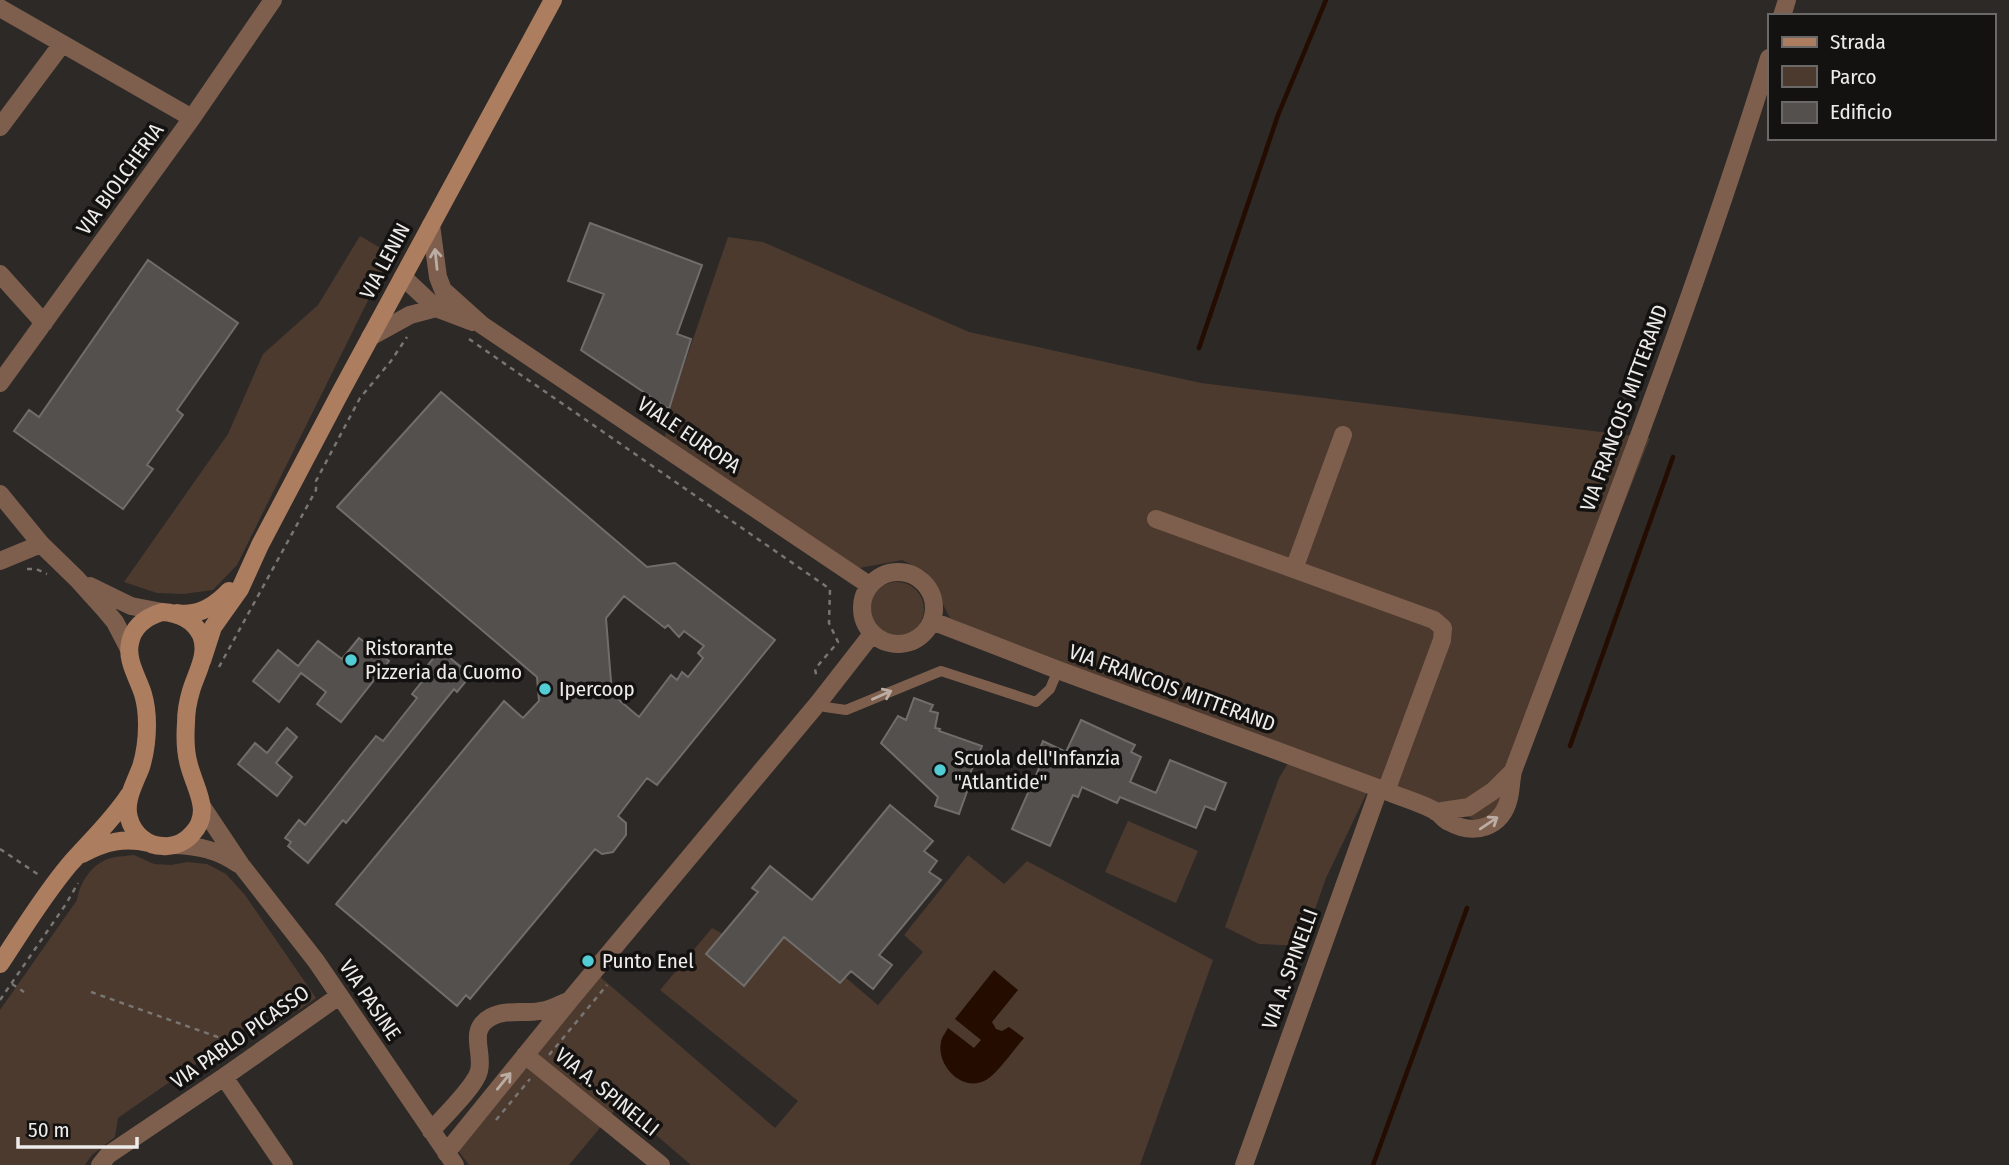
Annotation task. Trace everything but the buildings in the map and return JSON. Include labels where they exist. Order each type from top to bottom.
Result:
[{"type":"main road","name":"VIA LENIN","points":[[203,808],[185,743],[187,704],[191,689],[210,666],[213,627],[240,589],[260,545],[370,337],[553,0]]},
{"type":"main road","name":"VIA LENIN","points":[[168,613],[184,615],[206,610],[222,598],[240,577],[260,545]]},
{"type":"main road","points":[[151,844],[141,838],[128,817],[131,792],[144,756],[148,722],[146,706],[130,658],[129,649],[133,634],[140,623],[150,616],[168,613],[186,618],[202,637],[210,666]]},
{"type":"main road","points":[[0,964],[49,892],[92,838],[114,817],[131,792]]},
{"type":"main road","points":[[76,858],[113,841],[131,839],[163,846],[175,845],[187,840],[195,831],[203,808]]},
{"type":"street","name":"VIA BIOLCHERIA","points":[[0,383],[192,118],[273,0]]},
{"type":"street","points":[[0,8],[192,118]]},
{"type":"street","points":[[0,127],[62,44]]},
{"type":"street","name":"VIA FRANCOIS MITTERAND","points":[[932,621],[1382,790],[1436,812],[1446,821],[1468,829],[1478,830],[1492,824],[1504,811],[1509,800],[1513,771],[1654,398],[1768,61]]},
{"type":"street","points":[[431,225],[438,277],[443,290]]},
{"type":"street","points":[[0,274],[44,323]]},
{"type":"street","points":[[403,277],[426,282],[443,290],[482,325]]},
{"type":"street","points":[[403,277],[436,308],[482,325]]},
{"type":"street","points":[[370,337],[410,315],[436,308]]},
{"type":"street","name":"VIALE EUROPA","points":[[482,325],[869,584]]},
{"type":"street","points":[[1156,519],[1294,569],[1343,435]]},
{"type":"street","points":[[0,494],[41,544],[115,622],[129,649]]},
{"type":"street","points":[[0,561],[41,544]]},
{"type":"street","name":"VIA A. SPINELLI","points":[[1244,1165],[1382,790],[1442,640],[1443,628],[1434,620],[1294,569]]},
{"type":"street","points":[[888,572],[911,573],[921,579],[933,598],[932,621],[917,639],[894,644],[882,641],[872,634],[862,615],[864,594],[869,584],[888,572]]},
{"type":"street","points":[[77,579],[119,602],[143,610],[168,613]]},
{"type":"street","points":[[450,1159],[478,1114],[530,1048],[824,696],[872,634]]},
{"type":"street","points":[[1436,812],[1469,807],[1493,791],[1513,771]]},
{"type":"street","name":"VIA PASINE","points":[[203,808],[241,866],[316,961],[450,1159]]},
{"type":"street","points":[[175,845],[211,849],[241,866]]},
{"type":"street","name":"VIA PABLO PICASSO","points":[[100,1165],[108,1155],[339,996]]},
{"type":"street","points":[[432,1131],[478,1074],[478,1031],[483,1022],[503,1012],[533,1012],[570,1000]]},
{"type":"street","points":[[530,1048],[539,1027],[533,1012]]},
{"type":"street","name":"VIA A. SPINELLI","points":[[530,1048],[661,1165]]},
{"type":"street","points":[[224,1077],[284,1165]]},
{"type":"street","points":[[464,1094],[464,1110],[469,1114],[478,1114]]},
{"type":"lane","points":[[824,696],[825,707],[846,710],[942,671],[1036,702],[1050,689],[1058,670]]},
{"type":"path","points":[[210,666],[310,502],[316,490],[316,481],[360,398],[414,330]]},
{"type":"path","points":[[465,336],[830,589],[829,622],[838,642],[816,669],[816,679],[824,696]]},
{"type":"path","points":[[0,849],[43,877],[37,885],[66,904]]},
{"type":"path","points":[[0,1000],[66,904],[81,877]]},
{"type":"path","points":[[12,983],[24,992]]},
{"type":"path","points":[[91,992],[229,1041],[244,1063]]},
{"type":"green space","points":[[360,236],[391,254],[237,565],[213,590],[183,594],[157,593],[124,582],[228,434],[263,354],[318,305]]},
{"type":"green space","points":[[728,237],[763,242],[969,332],[1201,383],[1650,438],[1496,828],[1373,780],[1326,878],[1302,946],[1259,944],[1225,927],[1279,778],[1296,750],[1070,670],[950,618],[926,572],[902,560],[849,570],[665,437],[669,409]]},
{"type":"green space","points":[[897,582],[916,590],[924,609],[916,628],[897,636],[878,628],[870,609],[878,590]]},
{"type":"green space","points":[[1128,821],[1198,851],[1176,903],[1105,872]]},
{"type":"green space","points":[[134,855],[154,864],[207,864],[226,874],[245,895],[316,998],[299,1010],[279,1006],[118,1118],[115,1137],[92,1155],[85,1165],[0,1165],[0,1010],[77,900],[88,874],[104,861]]},
{"type":"green space","points":[[968,855],[1004,884],[1027,861],[1213,960],[1140,1165],[691,1165],[620,1104],[569,1165],[469,1165],[456,1148],[597,974],[775,1128],[798,1101],[660,990],[712,928],[723,934],[706,954],[744,985],[784,937],[845,977],[878,1005],[923,952],[904,935]]},
{"type":"shaded area","points":[[994,970],[1018,990],[992,1022],[996,1029],[1002,1031],[1009,1027],[1024,1038],[990,1077],[977,1083],[969,1083],[960,1080],[947,1068],[941,1051],[941,1040],[948,1028],[974,1048],[981,1040],[955,1019]]},
{"type":"waterway","points":[[1199,348],[1278,115],[1326,0]]},
{"type":"waterway","points":[[1570,746],[1673,457]]},
{"type":"waterway","points":[[1373,1165],[1467,908]]},
{"type":"place","name":"Ristorante Pizzeria da Cuomo","points":[[351,660]]},
{"type":"place","name":"Ipercoop","points":[[545,689]]},
{"type":"place","name":"Scuola dell'Infanzia \"Atlantide\"","points":[[940,770]]},
{"type":"place","name":"Punto Enel","points":[[588,961]]}]
